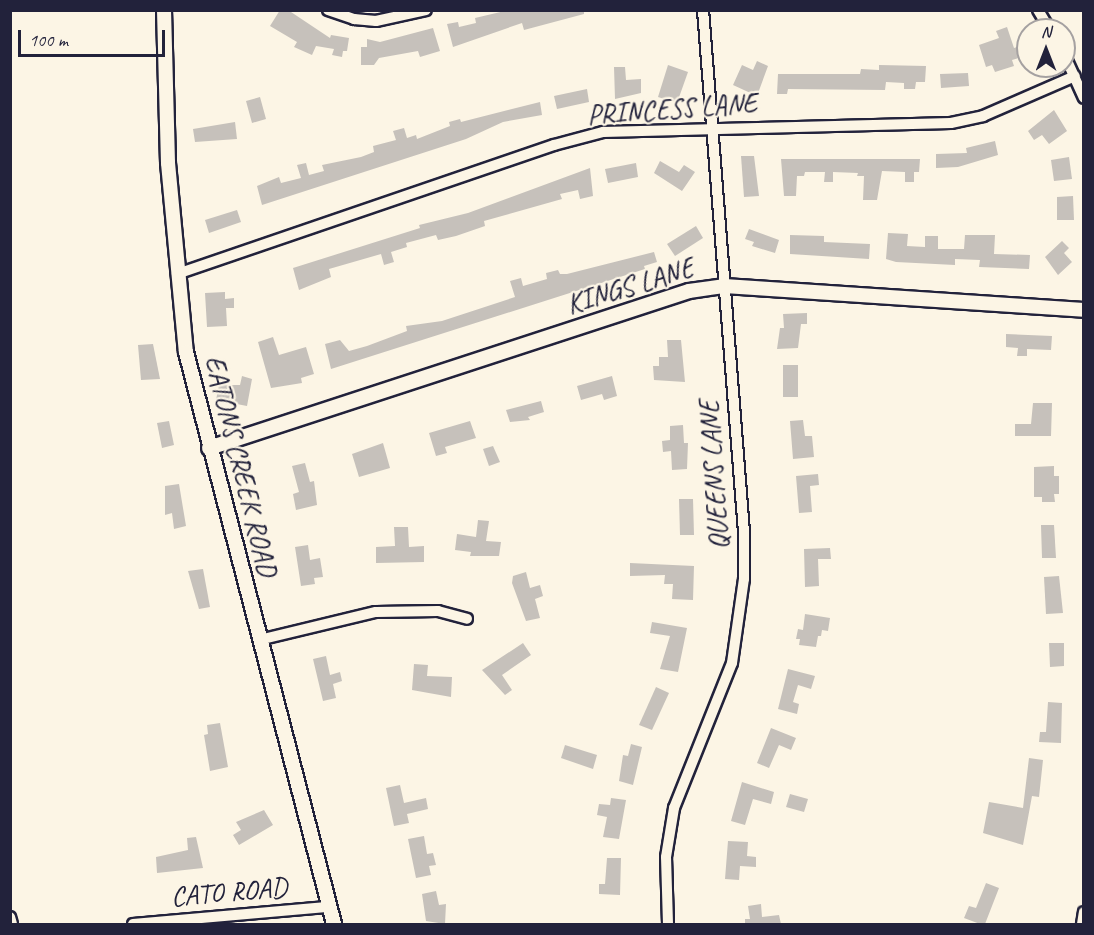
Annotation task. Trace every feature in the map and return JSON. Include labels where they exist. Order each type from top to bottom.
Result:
[{"type":"street","name":"EATONS CREEK ROAD","points":[[164,10],[168,163],[186,352],[334,924]]},
{"type":"street","points":[[328,10],[354,19],[376,21],[426,10]]},
{"type":"street","name":"QUEENS LANE","points":[[668,924],[666,857],[674,808],[729,672],[741,623],[744,532],[703,10]]},
{"type":"street","name":"PRINCESS LANE","points":[[177,274],[554,145],[603,132],[951,123],[983,116],[1070,78]]},
{"type":"street","points":[[1076,78],[1083,98]]},
{"type":"street","name":"KINGS LANE","points":[[209,448],[689,291],[724,286],[1083,310]]},
{"type":"street","points":[[259,640],[376,612],[438,611],[467,619]]},
{"type":"street","name":"CATO ROAD","points":[[133,924],[329,907]]},
{"type":"street","points":[[1082,924],[1083,912]]},
{"type":"street","points":[[10,917],[12,924]]},
{"type":"building","points":[[280,10],[288,10],[330,38],[331,35],[349,38],[347,51],[343,51],[342,57],[332,55],[334,49],[316,46],[312,55],[294,47],[297,42],[270,26]]},
{"type":"building","points":[[509,10],[584,10],[584,14],[524,30],[522,23],[453,47],[447,24],[458,22],[459,27],[476,23],[475,18]]},
{"type":"building","points":[[1007,27],[1014,48],[1016,47],[1016,59],[1012,60],[1014,66],[995,72],[992,65],[986,67],[979,45],[999,38],[996,31]]},
{"type":"building","points":[[433,28],[440,51],[420,57],[418,51],[379,58],[374,65],[361,65],[361,47],[367,47],[367,39],[380,42]]},
{"type":"building","points":[[757,61],[768,66],[757,96],[733,85],[742,65],[753,70]]},
{"type":"building","points":[[668,65],[688,72],[677,103],[658,97]]},
{"type":"building","points":[[879,65],[926,66],[925,82],[916,82],[915,89],[904,89],[904,83],[886,82],[885,90],[788,89],[787,94],[777,94],[778,74],[860,74],[861,69],[879,70]]},
{"type":"building","points":[[614,67],[625,67],[626,80],[641,79],[641,93],[615,99]]},
{"type":"building","points":[[968,73],[969,86],[941,88],[940,74]]},
{"type":"building","points":[[587,89],[589,102],[557,109],[554,96]]},
{"type":"building","points":[[260,97],[266,119],[252,123],[246,101]]},
{"type":"building","points":[[540,102],[542,115],[503,122],[466,139],[262,205],[257,186],[279,177],[281,183],[301,178],[297,165],[306,163],[309,175],[324,171],[322,165],[374,152],[373,146],[396,140],[393,131],[404,128],[407,138],[416,135],[417,139],[450,126],[449,122],[460,119],[461,122]]},
{"type":"building","points":[[1054,110],[1067,131],[1049,144],[1042,135],[1034,140],[1028,131]]},
{"type":"building","points":[[235,122],[237,139],[195,142],[193,129]]},
{"type":"building","points":[[995,141],[998,155],[958,167],[936,168],[936,154],[967,153],[966,148]]},
{"type":"building","points":[[741,156],[754,156],[759,196],[744,197]]},
{"type":"building","points":[[1069,157],[1072,179],[1054,181],[1051,160]]},
{"type":"building","points":[[781,159],[920,159],[919,172],[914,172],[914,182],[905,182],[905,172],[882,171],[877,200],[863,200],[864,176],[857,176],[858,173],[833,172],[833,182],[824,182],[825,172],[805,172],[804,176],[797,176],[796,196],[784,196]]},
{"type":"building","points":[[660,161],[679,172],[684,165],[695,172],[682,191],[654,173]]},
{"type":"building","points":[[636,163],[638,177],[608,183],[605,169]]},
{"type":"building","points":[[590,168],[593,196],[580,199],[578,190],[560,194],[562,199],[484,221],[485,226],[456,236],[438,240],[436,235],[406,243],[407,247],[391,252],[394,262],[384,265],[381,254],[329,269],[331,277],[299,290],[293,268],[420,228],[419,225],[468,213]]},
{"type":"building","points":[[1073,196],[1074,220],[1057,220],[1057,197]]},
{"type":"building","points":[[237,210],[241,222],[209,233],[205,220]]},
{"type":"building","points":[[696,226],[703,238],[675,256],[667,244]]},
{"type":"building","points":[[749,229],[779,240],[775,253],[752,246],[754,242],[745,239]]},
{"type":"building","points":[[888,233],[908,234],[907,246],[925,247],[925,236],[938,236],[938,249],[964,249],[965,235],[995,235],[994,254],[1030,255],[1029,269],[979,267],[980,260],[955,259],[955,265],[896,262],[886,259]]},
{"type":"building","points":[[790,235],[824,236],[824,242],[870,244],[869,259],[790,254]]},
{"type":"building","points":[[1062,241],[1069,248],[1064,253],[1072,262],[1058,275],[1045,257]]},
{"type":"building","points":[[654,252],[657,262],[644,266],[645,269],[331,369],[325,344],[340,340],[349,351],[367,346],[407,331],[406,326],[442,321],[515,297],[510,281],[521,278],[523,286],[547,279],[546,273],[558,270],[560,274],[567,274]]},
{"type":"building","points":[[225,292],[225,299],[234,298],[234,308],[226,308],[227,326],[207,327],[205,293]]},
{"type":"building","points":[[807,313],[807,324],[801,324],[798,348],[777,349],[780,328],[784,328],[783,314]]},
{"type":"building","points":[[1006,334],[1052,336],[1051,350],[1027,349],[1027,356],[1017,356],[1018,348],[1006,347]]},
{"type":"building","points":[[273,337],[279,355],[306,347],[314,374],[301,378],[302,383],[271,388],[258,342]]},
{"type":"building","points":[[667,340],[681,340],[685,382],[654,380],[653,366],[659,366],[659,357],[668,357]]},
{"type":"building","points":[[153,344],[160,379],[141,380],[138,345]]},
{"type":"building","points":[[783,365],[798,365],[798,397],[783,397]]},
{"type":"building","points":[[242,376],[252,379],[247,406],[216,400],[219,385],[240,385]]},
{"type":"building","points":[[612,376],[617,396],[604,400],[602,394],[581,400],[577,386]]},
{"type":"building","points":[[541,401],[544,412],[528,417],[530,420],[510,422],[506,410]]},
{"type":"building","points":[[1033,403],[1052,403],[1051,436],[1015,436],[1015,424],[1031,424]]},
{"type":"building","points":[[803,420],[805,436],[812,436],[814,457],[793,459],[790,421]]},
{"type":"building","points":[[169,421],[174,445],[162,448],[157,423]]},
{"type":"building","points":[[470,421],[476,438],[445,447],[447,453],[436,456],[429,433]]},
{"type":"building","points":[[683,425],[684,443],[688,443],[687,469],[672,470],[671,451],[663,452],[662,441],[670,440],[670,426]]},
{"type":"building","points":[[383,443],[390,468],[359,477],[352,454]]},
{"type":"building","points":[[493,446],[500,462],[489,466],[483,449]]},
{"type":"building","points":[[305,463],[310,482],[314,481],[317,505],[296,510],[293,494],[299,492],[292,466]]},
{"type":"building","points":[[1054,466],[1054,476],[1059,476],[1059,494],[1054,494],[1055,502],[1042,502],[1042,497],[1034,497],[1034,467]]},
{"type":"building","points":[[818,474],[819,485],[810,486],[812,512],[799,513],[796,476]]},
{"type":"building","points":[[179,484],[186,526],[174,529],[172,513],[165,515],[165,486]]},
{"type":"building","points":[[679,499],[693,499],[694,535],[680,535]]},
{"type":"building","points":[[478,520],[489,521],[486,541],[501,542],[499,556],[470,556],[471,552],[455,550],[457,534],[476,537]]},
{"type":"building","points":[[1041,525],[1054,525],[1056,558],[1042,558]]},
{"type":"building","points":[[394,527],[408,527],[409,547],[424,546],[424,562],[376,563],[376,547],[395,546]]},
{"type":"building","points":[[308,545],[310,560],[320,558],[323,577],[314,578],[315,584],[301,586],[295,547]]},
{"type":"building","points":[[830,548],[831,559],[818,559],[819,586],[805,587],[804,549]]},
{"type":"building","points":[[630,563],[694,566],[693,600],[672,599],[673,584],[664,584],[665,575],[630,576]]},
{"type":"building","points":[[203,569],[210,607],[199,609],[188,571]]},
{"type":"building","points":[[526,572],[530,588],[540,585],[543,596],[535,599],[540,618],[526,621],[512,583],[513,576]]},
{"type":"building","points":[[1059,576],[1063,613],[1046,614],[1044,577]]},
{"type":"building","points":[[805,614],[830,618],[828,631],[822,630],[816,647],[799,645],[800,639],[796,639],[798,629],[803,630]]},
{"type":"building","points":[[652,622],[687,628],[678,672],[660,669],[670,636],[650,633]]},
{"type":"building","points":[[523,643],[531,655],[502,675],[512,690],[505,695],[482,670]]},
{"type":"building","points":[[1049,643],[1064,643],[1064,666],[1050,667]]},
{"type":"building","points":[[326,656],[330,675],[340,672],[342,681],[333,684],[336,698],[323,701],[313,659]]},
{"type":"building","points":[[414,664],[428,665],[427,676],[452,677],[451,697],[412,690]]},
{"type":"building","points":[[788,669],[815,676],[811,689],[798,685],[793,702],[799,704],[797,714],[778,709]]},
{"type":"building","points":[[656,687],[669,693],[652,730],[639,725]]},
{"type":"building","points":[[1048,702],[1062,703],[1061,743],[1039,742],[1040,732],[1046,732]]},
{"type":"building","points":[[220,723],[228,767],[210,771],[204,735],[208,734],[207,725]]},
{"type":"building","points":[[771,728],[796,738],[791,750],[779,745],[769,768],[757,763]]},
{"type":"building","points":[[631,744],[642,747],[633,785],[619,781],[623,755],[628,756]]},
{"type":"building","points":[[565,745],[597,755],[593,769],[561,758]]},
{"type":"building","points":[[1029,758],[1043,760],[1039,797],[1032,796],[1023,845],[983,833],[989,802],[1023,808]]},
{"type":"building","points":[[742,782],[774,792],[771,804],[753,799],[745,825],[731,821]]},
{"type":"building","points":[[400,785],[404,803],[426,798],[428,809],[407,814],[409,823],[394,826],[386,788]]},
{"type":"building","points":[[790,794],[808,799],[804,812],[786,807]]},
{"type":"building","points":[[611,798],[626,800],[619,839],[603,837],[607,817],[597,815],[599,804],[610,805]]},
{"type":"building","points":[[264,810],[273,825],[239,845],[233,835],[241,830],[236,822]]},
{"type":"building","points":[[424,836],[427,854],[433,853],[436,865],[429,866],[431,875],[416,878],[408,839]]},
{"type":"building","points":[[196,837],[203,868],[157,873],[156,857],[188,850],[187,838]]},
{"type":"building","points":[[728,841],[748,842],[747,856],[756,857],[756,867],[740,866],[739,880],[725,879]]},
{"type":"building","points":[[607,858],[621,858],[620,895],[599,894],[599,884],[605,884]]},
{"type":"building","points":[[986,883],[999,888],[985,924],[980,924],[964,918],[969,906],[976,908]]},
{"type":"building","points":[[436,891],[439,905],[446,904],[445,924],[426,921],[422,894]]},
{"type":"building","points":[[761,904],[762,917],[779,915],[781,924],[745,924],[745,919],[750,919],[748,906]]}]
